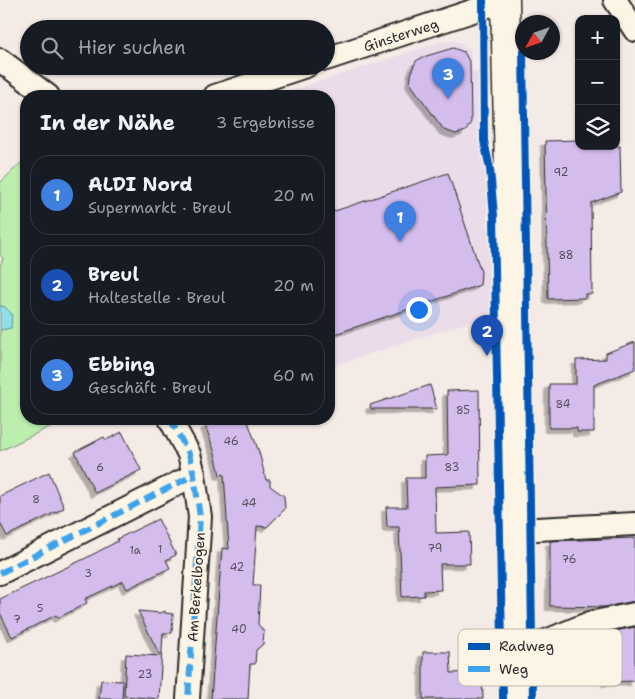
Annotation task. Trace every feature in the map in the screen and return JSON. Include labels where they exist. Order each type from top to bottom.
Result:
[{"type":"main road","points":[[505,0],[519,629]]},
{"type":"main road","points":[[519,686],[519,699]]},
{"type":"street","name":"Ginsterweg","points":[[335,57],[505,0]]},
{"type":"street","points":[[615,0],[635,30]]},
{"type":"street","points":[[0,60],[40,90]]},
{"type":"street","points":[[233,90],[279,75]]},
{"type":"street","name":"Am Berkelbogen","points":[[173,425],[189,454],[200,517],[188,699]]},
{"type":"street","points":[[0,573],[194,475]]},
{"type":"street","points":[[517,530],[635,524]]},
{"type":"street","points":[[574,629],[590,622],[635,614]]},
{"type":"shaded area","points":[[453,41],[462,43],[470,50],[472,72],[478,72],[479,144],[486,174],[490,315],[335,365],[335,90],[293,90],[441,42]]},
{"type":"green space","points":[[20,164],[20,425],[54,425],[0,451],[0,330],[11,328],[5,307],[0,306],[0,267],[3,258],[0,255],[0,183]]},
{"type":"water","points":[[0,306],[5,307],[12,314],[11,328],[0,330]]},
{"type":"building","points":[[453,48],[464,52],[470,63],[471,122],[466,131],[456,134],[444,130],[410,83],[416,61]]},
{"type":"building","points":[[575,140],[575,150],[620,150],[620,146],[621,192],[591,203],[592,294],[585,294],[585,298],[548,299],[545,141]]},
{"type":"building","points":[[448,173],[481,272],[480,285],[335,334],[335,211]]},
{"type":"building","points":[[635,342],[635,369],[594,385],[594,432],[577,432],[577,428],[549,428],[549,384],[576,384],[576,360],[606,359],[606,353]]},
{"type":"building","points":[[430,385],[437,409],[371,409],[370,405]]},
{"type":"building","points":[[479,390],[480,485],[435,487],[436,533],[469,532],[470,564],[440,564],[441,590],[424,591],[424,596],[402,597],[399,527],[387,527],[386,507],[407,507],[406,478],[425,478],[425,456],[448,455],[447,391]]},
{"type":"building","points":[[205,425],[249,425],[266,480],[270,480],[270,486],[284,496],[285,509],[267,527],[257,526],[253,585],[260,585],[258,624],[264,632],[263,644],[256,650],[255,664],[250,664],[248,699],[211,699],[222,548],[229,549],[224,474],[220,475],[215,453]]},
{"type":"building","points":[[122,432],[141,470],[95,493],[75,452],[104,437],[106,440]]},
{"type":"building","points":[[49,472],[64,508],[7,536],[0,523],[0,496]]},
{"type":"building","points":[[158,519],[176,555],[166,560],[170,568],[127,589],[123,581],[85,599],[87,603],[58,618],[56,615],[12,637],[0,613],[0,599],[86,558],[118,541],[117,539]]},
{"type":"building","points":[[635,538],[635,601],[605,607],[550,606],[550,541]]},
{"type":"building","points":[[138,611],[161,613],[165,611],[165,613],[173,614],[172,633],[163,633],[159,699],[124,696],[126,654],[160,656]]},
{"type":"building","points":[[635,627],[635,681],[622,681],[622,630]]},
{"type":"building","points":[[423,652],[450,652],[451,673],[458,673],[458,686],[483,686],[483,699],[423,699]]},
{"type":"building","points":[[101,680],[123,681],[122,699],[99,699]]},
{"type":"marked path","points":[[173,425],[189,454],[200,517],[188,699]]},
{"type":"marked path","points":[[0,573],[194,475]]},
{"type":"cycle path","points":[[483,0],[484,141],[490,169],[494,216],[502,629]]},
{"type":"cycle path","points":[[523,60],[532,629]]},
{"type":"cycle path","points":[[503,686],[503,699]]},
{"type":"cycle path","points":[[533,686],[533,699]]},
{"type":"place","name":"Ebbing","points":[[448,99]]},
{"type":"place","name":"ALDI Nord","points":[[400,242]]},
{"type":"place","name":"Breul","points":[[487,356]]}]
